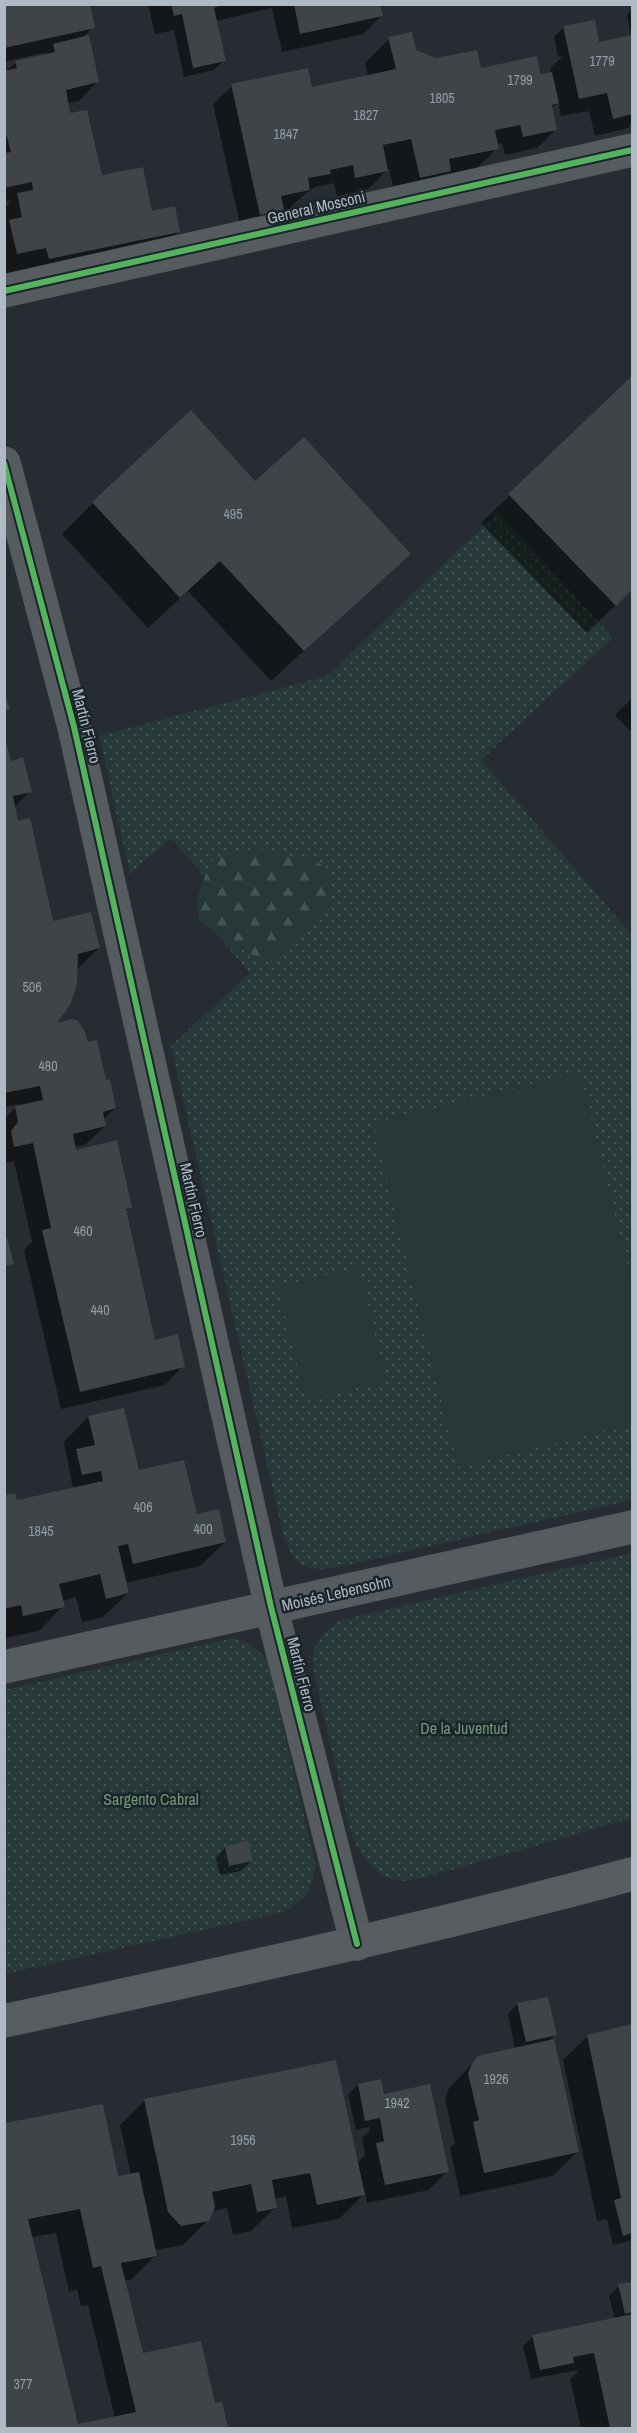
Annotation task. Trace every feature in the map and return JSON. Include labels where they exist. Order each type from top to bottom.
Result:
[{"type":"main road","points":[[4,2021],[357,1944],[633,1874]]},
{"type":"street","name":"General Mosconi","points":[[4,291],[633,150]]},
{"type":"street","name":"Martín Fierro","points":[[4,463],[76,739],[272,1607],[357,1944]]},
{"type":"street","name":"Moisés Lebensohn","points":[[4,1667],[633,1527]]},
{"type":"green space","points":[[498,512],[613,638],[481,760],[632,935],[632,1500],[334,1568],[316,1569],[297,1561],[284,1538],[171,1046],[250,973],[204,919],[211,884],[171,838],[130,874],[99,736],[327,676]]},
{"type":"green space","points":[[259,848],[287,857],[306,857],[324,866],[332,886],[329,908],[271,963],[228,944],[199,920],[196,901],[210,863],[220,856]]},
{"type":"green space","points":[[580,1072],[632,1284],[632,1424],[458,1467],[373,1123]]},
{"type":"green space","points":[[359,1267],[386,1381],[306,1401],[278,1287]]},
{"type":"green space","name":"De la Juventud","points":[[632,1553],[632,1818],[420,1879],[401,1881],[391,1879],[374,1869],[361,1853],[349,1826],[314,1672],[315,1648],[322,1636],[341,1620]]},
{"type":"green space","name":"Sargento Cabral","points":[[233,1638],[252,1646],[267,1660],[315,1862],[313,1880],[308,1892],[284,1912],[5,1974],[4,1690]]},
{"type":"building","points":[[4,4],[90,4],[95,28],[4,48]]},
{"type":"building","points":[[171,4],[224,4],[214,8],[226,61],[193,68],[182,14],[174,16]]},
{"type":"building","points":[[294,4],[380,4],[383,16],[300,34]]},
{"type":"building","points":[[595,20],[599,42],[632,35],[632,114],[613,119],[607,93],[579,99],[563,26]]},
{"type":"building","points":[[412,32],[416,50],[436,58],[477,50],[481,68],[537,56],[540,74],[552,72],[559,103],[552,105],[557,130],[523,137],[520,125],[495,130],[499,149],[449,159],[451,171],[420,178],[411,139],[383,145],[388,171],[355,178],[353,165],[330,170],[331,174],[308,178],[310,190],[281,196],[284,210],[260,215],[231,84],[308,68],[312,87],[396,69],[388,37]]},
{"type":"building","points":[[89,35],[99,82],[66,90],[70,113],[87,110],[102,175],[143,167],[152,211],[175,206],[180,232],[49,259],[46,248],[17,254],[9,220],[22,217],[17,193],[33,190],[32,182],[4,188],[4,153],[11,152],[4,127],[4,71],[17,68],[15,61],[55,52],[53,44]]},
{"type":"building","points":[[632,376],[632,590],[616,606],[508,494]]},
{"type":"building","points":[[191,410],[255,481],[304,437],[411,554],[304,651],[220,561],[180,598],[92,502]]},
{"type":"building","points":[[4,692],[10,709],[4,710]]},
{"type":"building","points":[[5,738],[11,761],[23,757],[32,792],[13,796],[18,821],[30,818],[53,921],[91,912],[100,948],[78,954],[77,984],[70,1005],[57,1023],[73,1019],[78,1021],[88,1042],[97,1040],[106,1080],[110,1079],[116,1108],[103,1112],[106,1126],[73,1134],[76,1150],[117,1140],[132,1208],[126,1209],[155,1340],[178,1334],[185,1367],[80,1392],[42,1230],[51,1228],[33,1143],[14,1147],[11,1131],[18,1122],[15,1106],[43,1100],[40,1086],[4,1093]]},
{"type":"building","points":[[7,1238],[14,1264],[4,1266],[4,1239]]},
{"type":"building","points":[[124,1408],[139,1470],[184,1460],[197,1514],[219,1509],[226,1542],[133,1564],[128,1544],[118,1546],[129,1593],[106,1599],[100,1574],[59,1584],[65,1607],[23,1616],[21,1605],[4,1609],[4,1496],[15,1493],[17,1500],[103,1481],[101,1471],[82,1475],[76,1449],[95,1445],[88,1416]]},
{"type":"building","points":[[248,1841],[253,1861],[229,1866],[225,1846]]},
{"type":"building","points":[[548,1997],[557,2035],[526,2042],[517,2003]]},
{"type":"building","points":[[632,2024],[632,2233],[623,2236],[614,2200],[621,2198],[587,2035]]},
{"type":"building","points":[[554,2039],[579,2152],[484,2173],[473,2122],[479,2120],[468,2073],[473,2062],[478,2056]]},
{"type":"building","points":[[336,2060],[365,2195],[317,2205],[310,2173],[272,2180],[277,2208],[257,2212],[251,2184],[212,2192],[215,2207],[209,2221],[181,2226],[168,2212],[144,2099]]},
{"type":"building","points":[[381,2079],[384,2094],[430,2084],[449,2172],[385,2185],[376,2143],[384,2141],[380,2118],[365,2121],[358,2084]]},
{"type":"building","points":[[103,2104],[118,2176],[139,2172],[157,2256],[121,2263],[143,2353],[201,2341],[215,2403],[222,2402],[228,2428],[6,2428],[5,2123]],"holes":[[[80,2209],[93,2268],[101,2266],[136,2412],[78,2424],[28,2219]]]},
{"type":"building","points":[[632,2282],[632,2312],[625,2314],[618,2284]]},
{"type":"building","points":[[632,2314],[632,2428],[610,2428],[594,2353],[573,2357],[574,2363],[540,2370],[532,2335]]},
{"type":"cycle path","points":[[4,291],[632,150]]},
{"type":"cycle path","points":[[4,463],[74,727],[271,1607],[357,1944]]}]
